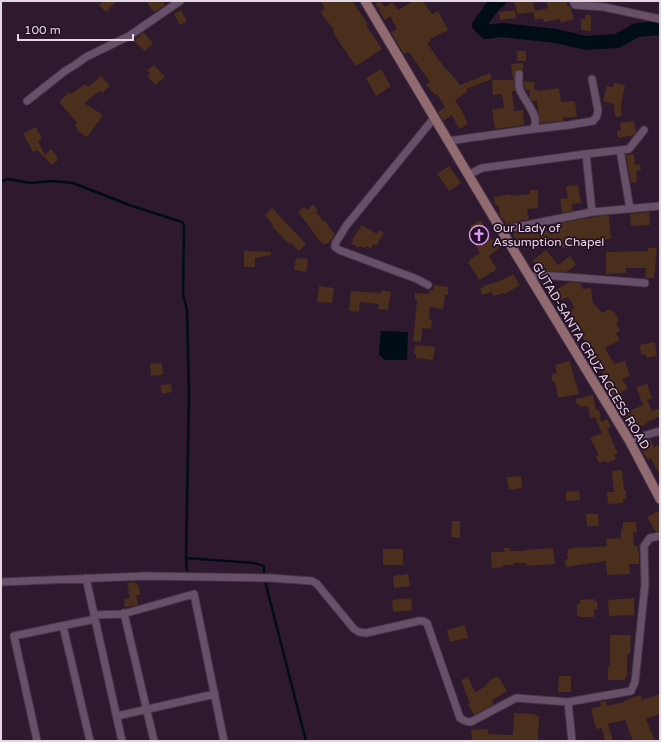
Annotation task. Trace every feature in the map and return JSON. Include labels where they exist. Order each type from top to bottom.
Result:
[{"type":"main road","name":"GUTAD-SANTA CRUZ ACCESS ROAD","points":[[364,1],[629,440],[660,499]]},
{"type":"street","points":[[27,101],[65,71],[86,58],[129,36],[180,1]]},
{"type":"street","points":[[573,1],[575,5],[604,7],[660,19]]},
{"type":"street","points":[[519,74],[519,88],[532,110],[535,119],[535,124],[532,129]]},
{"type":"street","points":[[448,141],[593,121],[597,116],[598,110],[592,79]]},
{"type":"street","points":[[428,285],[417,279],[339,250],[334,244],[346,226],[434,118]]},
{"type":"street","points":[[468,174],[482,168],[629,149],[644,130]]},
{"type":"street","points":[[620,150],[630,209]]},
{"type":"street","points":[[586,154],[592,212]]},
{"type":"street","points":[[501,230],[592,212],[660,206]]},
{"type":"street","points":[[529,276],[554,276],[645,283]]},
{"type":"street","points":[[629,440],[660,431]]},
{"type":"street","points":[[1,582],[146,576],[271,578],[312,581],[354,629],[362,633],[366,634],[423,621],[427,623],[460,718],[465,722],[471,722],[516,698],[568,702],[631,691],[635,682],[645,584],[644,546],[650,538],[660,536]]},
{"type":"street","points":[[86,578],[122,741]]},
{"type":"street","points":[[37,741],[14,636],[63,626],[95,617],[124,613],[194,594],[224,741]]},
{"type":"street","points":[[124,613],[154,741]]},
{"type":"street","points":[[63,626],[90,741]]},
{"type":"street","points":[[117,716],[215,694]]},
{"type":"street","points":[[568,702],[572,741]]},
{"type":"shaded area","points":[[381,331],[408,332],[407,360],[385,360],[379,355]]},
{"type":"building","points":[[103,1],[117,1],[106,12],[99,5]]},
{"type":"building","points":[[146,1],[162,1],[165,5],[154,12]]},
{"type":"building","points":[[320,1],[352,1],[368,24],[366,25],[382,49],[356,66],[337,39],[333,31],[334,30],[320,12],[325,8]]},
{"type":"building","points":[[379,1],[385,7],[392,2],[398,10],[413,1],[423,1],[432,14],[438,11],[448,30],[430,39],[431,41],[427,43],[446,70],[447,69],[460,85],[490,73],[492,79],[466,89],[467,92],[455,100],[468,124],[459,129],[452,115],[443,121],[438,112],[445,107],[437,94],[435,95],[426,85],[430,82],[409,52],[404,54],[391,32],[397,29],[390,16],[385,20],[375,4]]},
{"type":"building","points":[[514,1],[533,1],[535,11],[548,8],[546,1],[566,1],[568,6],[570,6],[574,19],[561,23],[560,19],[544,22],[543,18],[535,20],[533,12],[517,14]]},
{"type":"building","points":[[181,10],[187,21],[180,25],[174,14]]},
{"type":"building","points":[[515,10],[516,18],[500,20],[499,12]]},
{"type":"building","points":[[585,15],[591,15],[591,31],[581,30],[581,19],[585,19]]},
{"type":"building","points":[[143,32],[153,43],[145,51],[134,41]]},
{"type":"building","points":[[517,51],[526,51],[526,61],[517,61]]},
{"type":"building","points":[[523,63],[523,71],[519,69],[515,72],[515,91],[512,91],[514,111],[523,110],[524,125],[495,129],[492,109],[504,108],[502,94],[493,95],[492,80],[513,80],[511,64]]},
{"type":"building","points":[[154,65],[165,77],[155,85],[147,76],[150,74],[147,70]]},
{"type":"building","points":[[381,69],[391,86],[376,96],[366,78]]},
{"type":"building","points":[[101,76],[110,86],[102,93],[100,91],[84,103],[103,115],[87,137],[77,130],[78,129],[75,126],[77,123],[59,102],[69,92],[71,94],[85,84],[88,87]]},
{"type":"building","points":[[524,81],[535,82],[534,90],[537,89],[537,91],[559,88],[561,102],[575,101],[577,117],[563,118],[563,121],[540,123],[537,101],[532,101],[530,98],[530,90],[525,90]]},
{"type":"building","points":[[614,83],[625,85],[621,105],[622,116],[615,117],[614,104],[603,101],[607,86],[613,87]]},
{"type":"building","points":[[634,121],[636,132],[634,135],[618,138],[617,131],[621,130],[620,123]]},
{"type":"building","points":[[36,127],[42,139],[38,141],[45,155],[51,149],[57,156],[56,157],[58,160],[52,165],[37,150],[33,152],[23,133]]},
{"type":"building","points":[[634,154],[635,165],[640,164],[641,170],[636,171],[637,182],[631,183],[626,155]]},
{"type":"building","points":[[449,166],[461,183],[449,191],[437,174]]},
{"type":"building","points":[[578,185],[581,203],[572,204],[573,211],[562,213],[560,199],[568,198],[566,186]]},
{"type":"building","points":[[530,190],[538,190],[538,208],[527,209],[529,219],[505,224],[505,221],[501,218],[498,205],[495,205],[494,197],[511,194],[511,196],[530,194]]},
{"type":"building","points":[[313,205],[318,210],[316,212],[335,234],[327,244],[326,243],[324,245],[298,212],[304,207],[307,210]]},
{"type":"building","points":[[272,208],[306,244],[299,251],[290,242],[289,244],[272,226],[273,225],[265,215]]},
{"type":"building","points":[[649,212],[650,225],[631,226],[630,214]]},
{"type":"building","points":[[609,215],[611,239],[595,240],[595,247],[549,247],[551,246],[533,248],[532,243],[518,245],[513,233],[537,228],[538,230],[542,231],[560,230],[560,223]]},
{"type":"building","points":[[481,220],[492,241],[495,238],[501,247],[489,256],[497,269],[479,280],[468,262],[480,253],[468,232],[472,230],[470,226]]},
{"type":"building","points":[[362,225],[377,234],[379,230],[384,233],[376,246],[373,244],[371,248],[366,246],[364,248],[360,246],[359,248],[352,244],[352,240]]},
{"type":"building","points":[[648,248],[657,248],[654,278],[645,278],[646,268],[626,268],[626,273],[606,274],[606,252],[647,251]]},
{"type":"building","points":[[546,250],[558,265],[570,256],[576,265],[566,272],[541,271],[533,260]]},
{"type":"building","points":[[244,251],[271,252],[271,255],[255,258],[255,267],[244,267]]},
{"type":"building","points":[[296,258],[308,259],[306,272],[294,270]]},
{"type":"building","points":[[513,274],[520,285],[505,294],[493,296],[492,292],[482,295],[480,288],[500,281]]},
{"type":"building","points":[[570,282],[580,283],[583,289],[591,288],[593,303],[602,313],[611,309],[613,312],[614,311],[619,321],[616,322],[620,331],[616,333],[620,340],[605,348],[614,364],[625,361],[630,376],[622,379],[628,388],[621,393],[630,411],[643,405],[636,387],[647,384],[652,398],[647,400],[652,411],[660,408],[660,416],[647,422],[648,423],[630,429],[624,414],[625,413],[616,397],[613,399],[605,387],[610,384],[602,372],[605,370],[599,359],[594,362],[584,342],[585,341],[568,312],[575,308],[568,297],[561,300],[559,296],[553,300],[548,294]]},
{"type":"building","points":[[434,285],[448,287],[448,295],[445,295],[443,309],[430,307],[429,319],[432,320],[431,329],[422,328],[421,342],[413,341],[417,300],[415,300],[415,293],[429,294],[429,291],[433,290]]},
{"type":"building","points":[[319,286],[334,288],[332,303],[317,302]]},
{"type":"building","points":[[381,290],[391,292],[388,310],[378,309],[379,304],[360,302],[359,312],[349,311],[351,291],[381,293]]},
{"type":"building","points":[[655,342],[657,356],[647,358],[646,354],[641,355],[640,345]]},
{"type":"building","points":[[415,345],[435,347],[433,360],[416,358],[416,354],[414,354]]},
{"type":"building","points":[[570,361],[579,394],[558,398],[555,382],[553,382],[551,375],[557,373],[555,365]]},
{"type":"building","points":[[162,363],[163,375],[151,376],[150,364]]},
{"type":"building","points":[[171,384],[172,392],[162,394],[160,385]]},
{"type":"building","points":[[593,395],[596,410],[599,410],[601,422],[607,419],[611,427],[607,429],[618,454],[614,455],[616,459],[607,463],[606,461],[599,463],[596,456],[599,455],[590,438],[602,433],[595,417],[590,418],[588,406],[581,407],[580,405],[577,405],[576,399]]},
{"type":"building","points":[[650,439],[654,447],[658,445],[660,448],[660,476],[651,458],[648,460],[638,444]]},
{"type":"building","points":[[622,470],[624,490],[626,490],[626,499],[623,499],[623,503],[608,504],[607,492],[614,492],[612,471]]},
{"type":"building","points":[[521,476],[522,488],[509,490],[507,477]]},
{"type":"building","points":[[579,491],[580,500],[566,501],[566,492]]},
{"type":"building","points":[[660,510],[660,531],[656,532],[647,517]]},
{"type":"building","points":[[586,514],[598,514],[599,526],[587,526]]},
{"type":"building","points":[[452,521],[460,521],[460,538],[451,537]]},
{"type":"building","points":[[623,522],[636,522],[637,532],[633,532],[634,546],[637,546],[639,564],[629,564],[630,574],[607,575],[606,561],[566,567],[565,560],[568,559],[568,549],[607,546],[606,539],[621,538]]},
{"type":"building","points":[[504,548],[510,548],[510,551],[525,551],[553,548],[555,564],[526,566],[526,563],[513,563],[514,565],[502,565],[503,567],[492,568],[491,552],[503,552]]},
{"type":"building","points":[[383,549],[403,549],[403,565],[383,565]]},
{"type":"building","points":[[408,574],[410,586],[394,588],[393,576]]},
{"type":"building","points":[[134,582],[138,585],[140,595],[136,595],[138,605],[125,607],[124,599],[130,598],[127,583]]},
{"type":"building","points":[[411,598],[412,610],[393,612],[392,600]]},
{"type":"building","points":[[634,598],[634,615],[609,616],[608,600]]},
{"type":"building","points":[[594,599],[594,601],[597,601],[597,609],[594,609],[594,617],[577,616],[577,604],[580,604],[580,600]]},
{"type":"building","points":[[465,625],[468,638],[450,642],[447,630]]},
{"type":"building","points":[[610,635],[631,635],[630,654],[627,654],[627,677],[625,677],[625,680],[608,680],[608,667],[610,667]]},
{"type":"building","points":[[498,676],[507,691],[492,700],[494,704],[474,715],[468,704],[470,703],[461,680],[468,677],[475,692],[486,686],[485,685],[490,682],[489,681]]},
{"type":"building","points":[[559,676],[571,676],[571,692],[558,692]]},
{"type":"building","points":[[660,694],[660,714],[646,719],[655,741],[633,741],[625,720],[608,724],[613,741],[605,741],[602,728],[596,729],[591,708],[601,706],[600,702],[606,701],[607,706],[624,702],[640,695],[642,700]]},
{"type":"building","points":[[514,713],[535,714],[539,716],[538,741],[472,741],[471,730],[488,729],[488,734],[513,735]]},
{"type":"waterway","points":[[499,1],[495,3],[479,25],[486,32],[502,30],[556,36],[586,43],[617,41],[637,30],[660,29]]},
{"type":"waterway","points":[[1,181],[8,179],[30,183],[53,181],[73,183],[132,206],[182,222],[184,226],[183,295],[187,309],[189,396],[187,570]]},
{"type":"waterway","points":[[186,558],[254,563],[264,566],[264,577],[306,741]]},
{"type":"place","name":"Our Lady of Assumption Chapel","points":[[479,235]]}]
